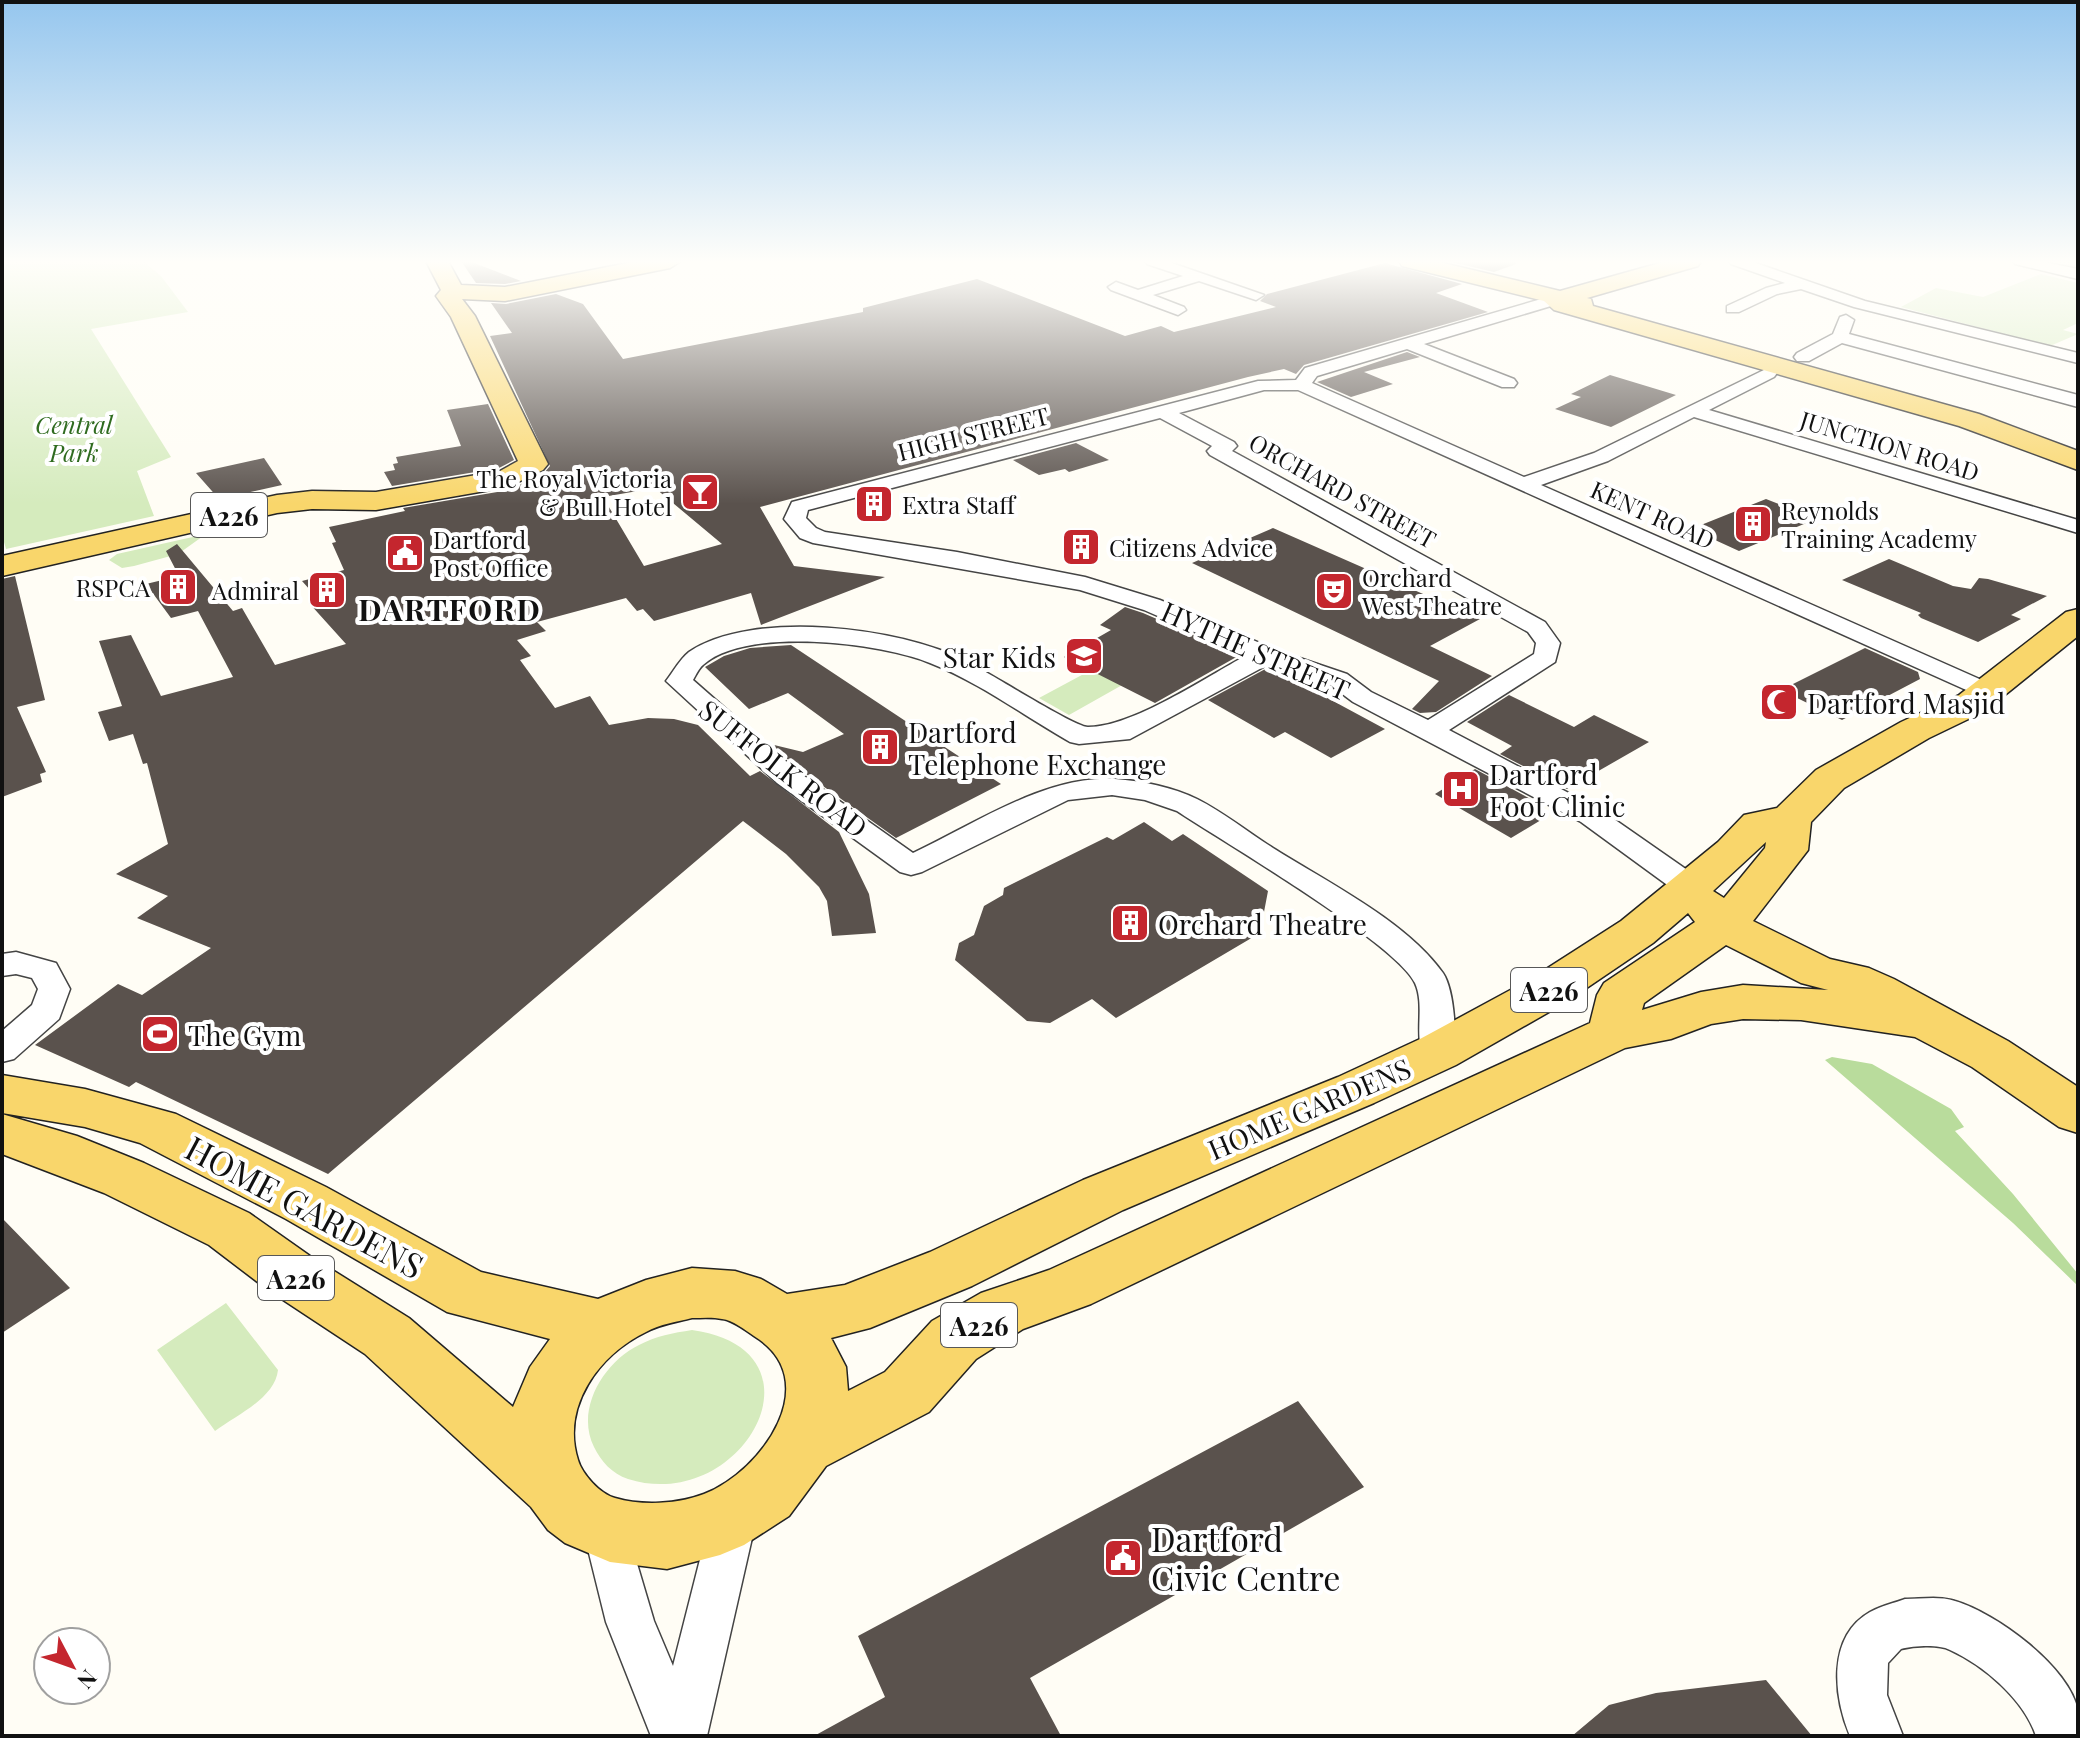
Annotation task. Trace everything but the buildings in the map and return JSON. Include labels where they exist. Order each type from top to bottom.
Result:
[{"type":"main road","name":"A226","points":[[2,566],[277,504],[312,500],[376,501],[492,481],[526,470],[533,464],[531,457],[474,342]]},
{"type":"main road","points":[[1698,342],[1969,420],[2071,455]]},
{"type":"main road","name":"A226","points":[[1613,1033],[1621,995],[1731,917],[1786,850],[1790,819],[1830,779],[1915,730],[1972,703],[1984,690],[2024,663],[2078,619]]},
{"type":"main road","name":"HOME GARDENS","points":[[786,1320],[849,1310],[951,1269],[1103,1195],[1356,1090],[1438,1052],[1546,992],[1637,932],[1692,888],[1759,824],[1790,819]]},
{"type":"main road","name":"HYTHE STREET","points":[[1692,888],[1731,917],[1818,972],[1852,979],[1990,1054],[2078,1113]]},
{"type":"main road","name":"HOME GARDENS","points":[[806,1444],[907,1392],[954,1340],[1002,1311],[1070,1287],[1613,1033],[1671,1022],[1701,1009],[1743,1002],[1801,1003],[1926,1021]]},
{"type":"main road","points":[[2,1097],[47,1119],[58,1151]]},
{"type":"main road","name":"HOME GARDENS","points":[[2,1097],[85,1108],[157,1128],[306,1203],[468,1294],[605,1326]]},
{"type":"main road","name":"HOME GARDENS","points":[[2,1134],[58,1151],[124,1178],[229,1229],[289,1273],[387,1336],[553,1484]]},
{"type":"main road","points":[[692,1293],[738,1296],[786,1320],[803,1339],[817,1375],[819,1402],[806,1444],[794,1466],[775,1487],[734,1516],[684,1534],[633,1535],[606,1529],[577,1512],[553,1484],[544,1464],[541,1425],[552,1387],[574,1353],[605,1326],[644,1304],[692,1293]]},
{"type":"street","points":[[1301,385],[1311,372],[1415,342]]},
{"type":"street","points":[[1803,357],[1831,342]]},
{"type":"street","points":[[1859,342],[2078,401]]},
{"type":"street","points":[[2014,342],[2078,358]]},
{"type":"street","points":[[1409,344],[1508,383]]},
{"type":"street","points":[[1523,484],[1601,457],[1768,373]]},
{"type":"street","name":"HIGH STREET","points":[[799,506],[1264,385],[1301,385]]},
{"type":"street","name":"KENT ROAD","points":[[1301,385],[1984,690]]},
{"type":"street","name":"ORCHARD STREET","points":[[1161,411],[1227,446],[1217,451],[1537,627],[1548,643],[1546,657],[1431,730]]},
{"type":"street","name":"JUNCTION ROAD","points":[[1693,411],[2076,523]]},
{"type":"street","name":"HYTHE STREET","points":[[799,506],[795,519],[801,527],[821,538],[957,559],[1085,584],[1152,605],[1267,655],[1338,679],[1362,697],[1431,730],[1591,816],[1692,888]]},
{"type":"street","name":"SUFFOLK ROAD","points":[[1267,655],[1121,733],[1099,736],[1079,736],[941,658],[869,639],[824,634],[762,636],[730,643],[699,657],[683,670],[679,681],[682,687],[787,777],[911,866],[1076,789],[1112,787],[1150,792],[1187,805],[1367,922],[1408,954],[1430,979],[1435,999],[1438,1052]]},
{"type":"street","points":[[2,965],[16,963],[44,971],[54,989],[47,1011],[2,1050]]},
{"type":"street","points":[[679,1736],[734,1516]]},
{"type":"street","points":[[606,1529],[630,1622],[679,1736]]},
{"type":"street","points":[[1877,1736],[1861,1698],[1858,1680],[1867,1647],[1885,1629],[1912,1622],[1955,1625],[2004,1654],[2034,1682],[2056,1715],[2062,1736]]},
{"type":"green space","name":"Central Park","points":[[2,342],[99,342],[171,457],[137,471],[154,516],[6,549],[2,535]]},
{"type":"green space","points":[[2035,342],[2059,342],[2050,346]]},
{"type":"green space","points":[[206,534],[178,554],[134,566],[122,568],[109,560],[117,554]]},
{"type":"green space","points":[[1093,669],[1124,684],[1069,715],[1039,698]]},
{"type":"green space","points":[[1832,1057],[1872,1064],[1951,1109],[1964,1127],[1955,1131],[2013,1194],[2078,1274],[2078,1286],[2013,1223],[1825,1060]]},
{"type":"green space","points":[[226,1303],[278,1370],[263,1397],[215,1431],[157,1350]]},
{"type":"green space","points":[[692,1330],[735,1344],[758,1367],[764,1395],[756,1426],[736,1453],[706,1474],[669,1484],[622,1477],[600,1457],[589,1432],[588,1417],[596,1388],[615,1363],[639,1345]]},
{"type":"place","name":"The Royal Victoria & Bull Hotel","points":[[700,492]]},
{"type":"place","name":"Extra Staff","points":[[874,504]]},
{"type":"place","name":"Reynolds Training Academy","points":[[1753,524]]},
{"type":"place","name":"Citizens Advice","points":[[1081,547]]},
{"type":"place","name":"Dartford Post Office","points":[[405,553]]},
{"type":"place","name":"RSPCA","points":[[178,587]]},
{"type":"place","name":"Admiral","points":[[327,590]]},
{"type":"place","name":"Orchard West Theatre","points":[[1334,591]]},
{"type":"place","name":"Star Kids","points":[[1084,656]]},
{"type":"place","name":"Dartford Masjid","points":[[1779,702]]},
{"type":"place","name":"Dartford Telephone Exchange","points":[[880,747]]},
{"type":"place","name":"Dartford Foot Clinic","points":[[1461,789]]},
{"type":"place","name":"Orchard Theatre","points":[[1130,923]]},
{"type":"place","name":"The Gym","points":[[160,1034]]},
{"type":"place","name":"Dartford Civic Centre","points":[[1123,1558]]},
{"type":"district","name":"DARTFORD","points":[[450,609]]}]
